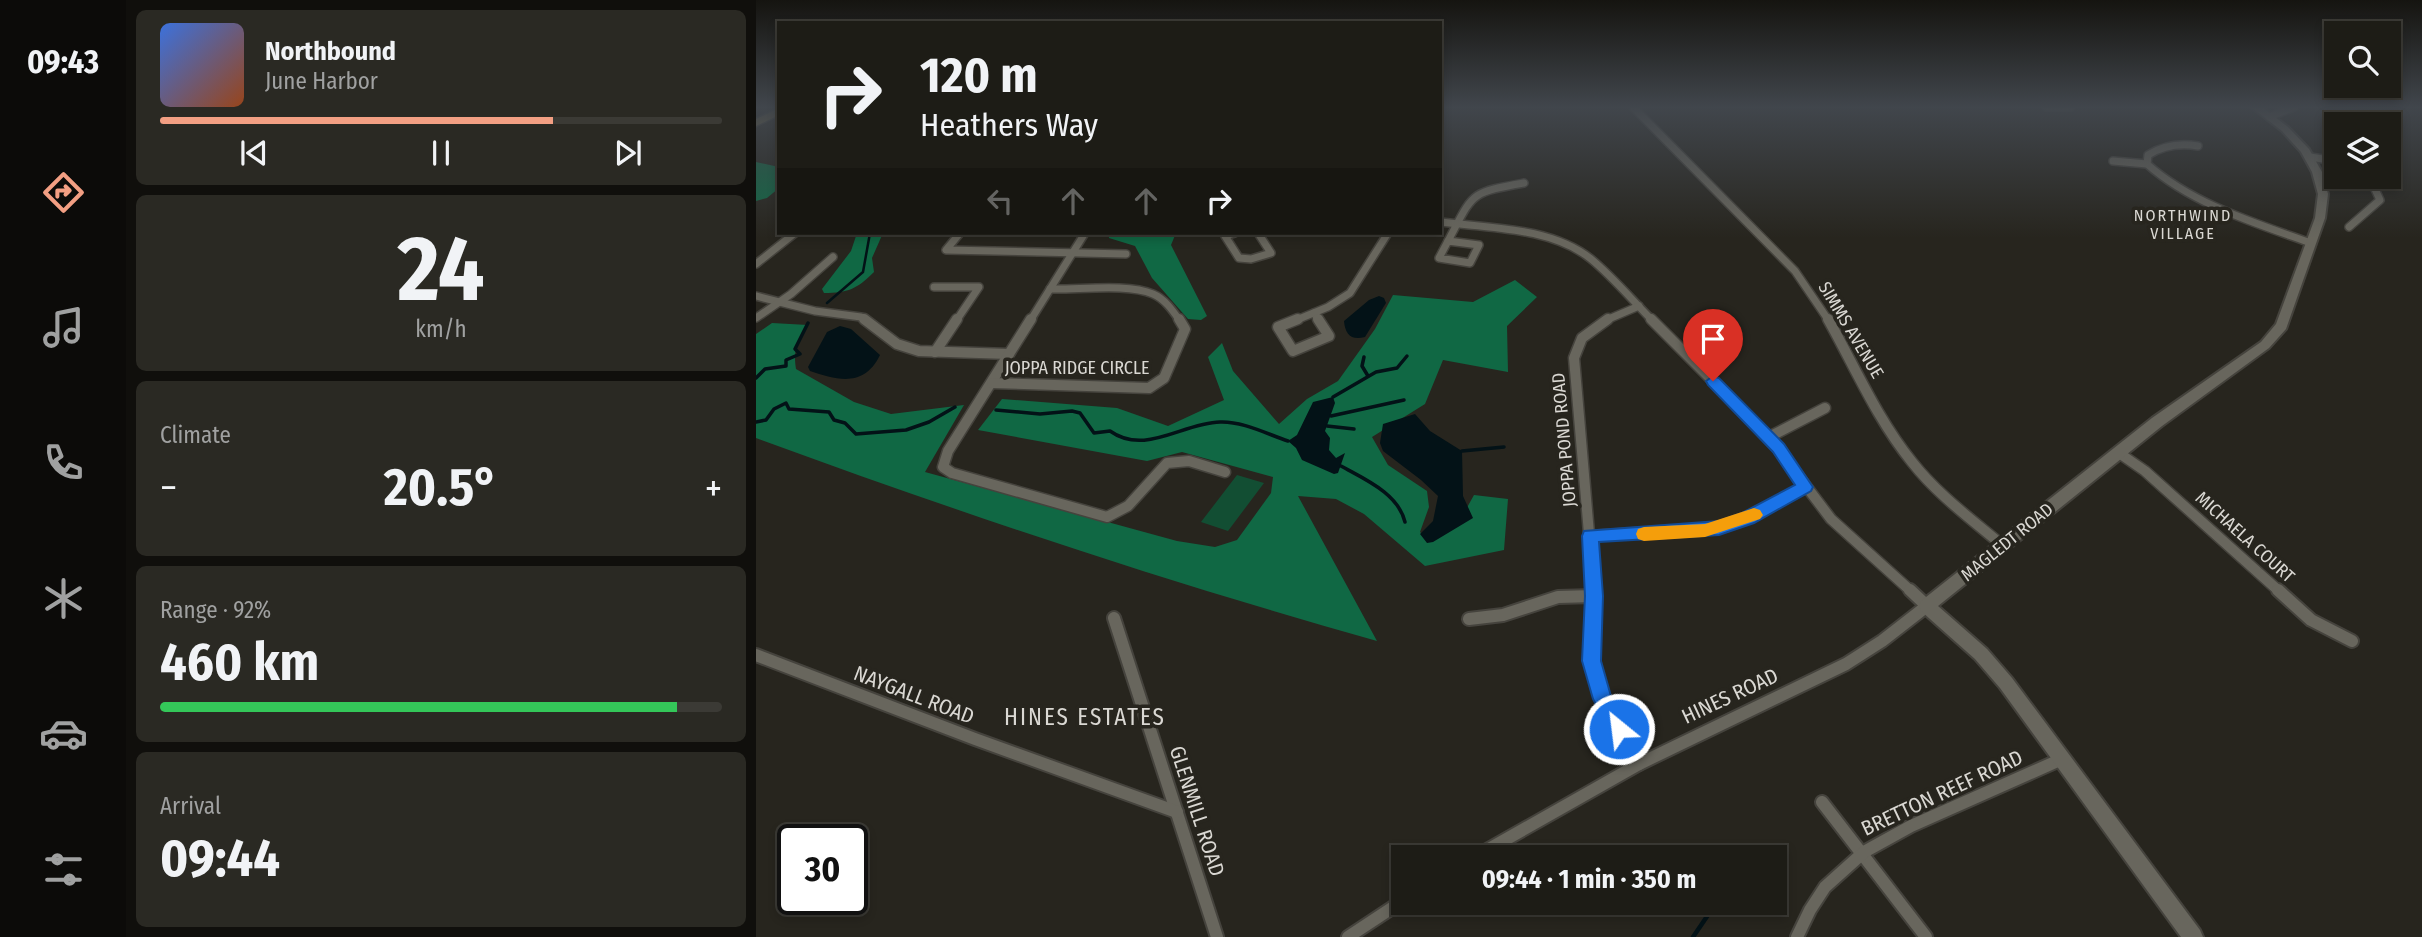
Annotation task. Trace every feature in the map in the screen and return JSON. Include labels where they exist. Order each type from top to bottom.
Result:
[{"type":"street","name":"SIMMS AVENUE","points":[[1676,151],[1795,271],[1818,301],[1904,452],[1944,498],[2002,545]]},
{"type":"street","points":[[2147,164],[2148,155],[2155,151]]},
{"type":"street","name":"MAGLEDT ROAD","points":[[1927,606],[2119,453],[2272,338],[2286,318],[2322,210],[2320,179],[2305,151]]},
{"type":"street","points":[[2310,157],[2324,159]]},
{"type":"street","points":[[2113,161],[2147,164],[2164,179],[2214,204],[2311,243]]},
{"type":"street","points":[[1448,241],[1479,246],[1470,263],[1439,258],[1467,202],[1475,195],[1524,183]]},
{"type":"street","points":[[2349,227],[2381,200],[2375,189]]},
{"type":"street","points":[[1442,222],[1530,234],[1571,247],[1598,264],[1769,438],[1805,487],[1848,536],[1990,664],[2193,937]]},
{"type":"street","points":[[756,264],[792,235]]},
{"type":"street","points":[[958,235],[946,250],[1126,254]]},
{"type":"street","points":[[1084,235],[943,461],[943,467],[951,473],[1107,517],[1128,509],[1161,469],[1171,461],[1184,460],[1225,472]]},
{"type":"street","points":[[1228,235],[1225,236],[1239,258],[1251,259],[1271,253],[1259,235]]},
{"type":"street","points":[[1314,313],[1329,336],[1293,351],[1278,327],[1342,299],[1355,288],[1387,235]]},
{"type":"street","points":[[756,318],[834,257]]},
{"type":"street","points":[[934,287],[979,287],[935,352]]},
{"type":"street","name":"JOPPA RIDGE CIRCLE","points":[[992,383],[1149,388],[1164,378],[1185,329],[1181,321],[1158,297],[1142,292],[1050,289]]},
{"type":"street","points":[[756,296],[815,311],[861,317],[878,327],[897,344],[919,351],[1009,354]]},
{"type":"street","name":"JOPPA POND ROAD","points":[[1639,306],[1589,328],[1579,339],[1575,350],[1594,596],[1590,647],[1597,686],[1639,764]]},
{"type":"street","points":[[1769,438],[1825,408]]},
{"type":"street","name":"MICHAELA COURT","points":[[2119,453],[2145,471],[2311,620],[2352,641]]},
{"type":"street","points":[[1590,536],[1719,528],[1748,518],[1805,487]]},
{"type":"street","points":[[1469,619],[1503,615],[1558,597],[1594,596]]},
{"type":"street","name":"HINES ROAD","points":[[1496,845],[1639,764],[1846,664],[1882,641],[1927,606]]},
{"type":"street","name":"GLENMILL ROAD","points":[[1114,618],[1217,937]]},
{"type":"street","name":"NAYGALL ROAD","points":[[756,655],[1177,813]]},
{"type":"street","name":"BRETTON REEF ROAD","points":[[1797,937],[1818,894],[1837,871],[1861,852],[1916,823],[2062,759]]},
{"type":"street","points":[[1822,802],[1926,937]]},
{"type":"street","points":[[1348,937],[1391,909]]},
{"type":"green space","points":[[756,162],[777,167],[777,190],[767,198],[756,201]]},
{"type":"green space","points":[[856,235],[882,235],[872,258],[874,272],[852,289],[824,293],[822,289],[851,251]]},
{"type":"green space","points":[[1109,235],[1175,235],[1171,245],[1207,316],[1201,320],[1188,319],[1152,278],[1135,246],[1109,238]]},
{"type":"green space","points":[[1515,280],[1537,297],[1507,326],[1508,372],[1443,360],[1425,404],[1372,437],[1388,465],[1427,491],[1429,507],[1420,532],[1430,541],[1459,522],[1474,495],[1508,499],[1504,550],[1425,566],[1364,514],[1336,499],[1298,496],[1377,641],[1064,546],[756,438],[756,334],[772,323],[808,325],[797,346],[796,369],[854,402],[891,414],[964,405],[925,472],[1177,541],[1215,547],[1237,540],[1271,493],[1273,477],[1182,452],[1147,461],[978,430],[1002,399],[1117,408],[1168,426],[1224,400],[1208,357],[1222,343],[1233,371],[1279,424],[1307,399],[1338,381],[1375,329],[1393,295],[1473,302]]},
{"type":"green space","points":[[1237,475],[1264,483],[1228,531],[1201,522]]},
{"type":"shaded area","points":[[1379,296],[1384,298],[1386,303],[1365,337],[1356,338],[1350,335],[1344,321],[1369,300]]},
{"type":"shaded area","points":[[840,326],[851,329],[880,355],[874,366],[866,373],[849,379],[810,371],[808,367],[827,332]]},
{"type":"shaded area","points":[[1333,397],[1335,403],[1325,431],[1330,438],[1329,450],[1336,458],[1345,453],[1338,473],[1334,474],[1302,460],[1296,448],[1288,441],[1297,435],[1313,402]]},
{"type":"shaded area","points":[[1415,414],[1430,431],[1462,451],[1463,496],[1473,518],[1427,543],[1420,534],[1433,521],[1438,496],[1383,451],[1380,443],[1383,424]]},
{"type":"waterway","points":[[827,303],[863,272],[870,235]]},
{"type":"waterway","points":[[756,378],[765,369],[786,366],[786,360],[800,354],[795,349],[808,323]]},
{"type":"waterway","points":[[1333,397],[1376,372],[1397,368],[1407,356]]},
{"type":"waterway","points":[[1364,357],[1362,366],[1368,376]]},
{"type":"waterway","points":[[1331,416],[1404,400]]},
{"type":"waterway","points":[[756,422],[766,420],[774,409],[786,403],[789,409],[829,412],[834,420],[845,423],[856,434],[906,430],[929,422],[955,407]]},
{"type":"waterway","points":[[996,410],[1040,414],[1072,411],[1080,413],[1094,433],[1110,431],[1123,438],[1137,440],[1164,436],[1206,424],[1228,422],[1288,441]]},
{"type":"waterway","points":[[1327,426],[1354,429]]},
{"type":"waterway","points":[[1462,451],[1504,447]]},
{"type":"waterway","points":[[1341,466],[1388,495],[1405,522]]},
{"type":"waterway","points":[[1693,937],[1708,915]]},
{"type":"slow traffic","points":[[1644,534],[1705,531],[1754,515]]},
{"type":"district","name":"NORTHWIND VILLAGE","points":[[2183,224]]},
{"type":"district","name":"HINES ESTATES","points":[[1085,717]]},
{"type":"route","points":[[1619,729],[1602,699],[1591,661],[1594,596],[1590,536],[1690,532],[1719,528],[1748,518],[1805,487],[1779,448],[1713,381]]}]
